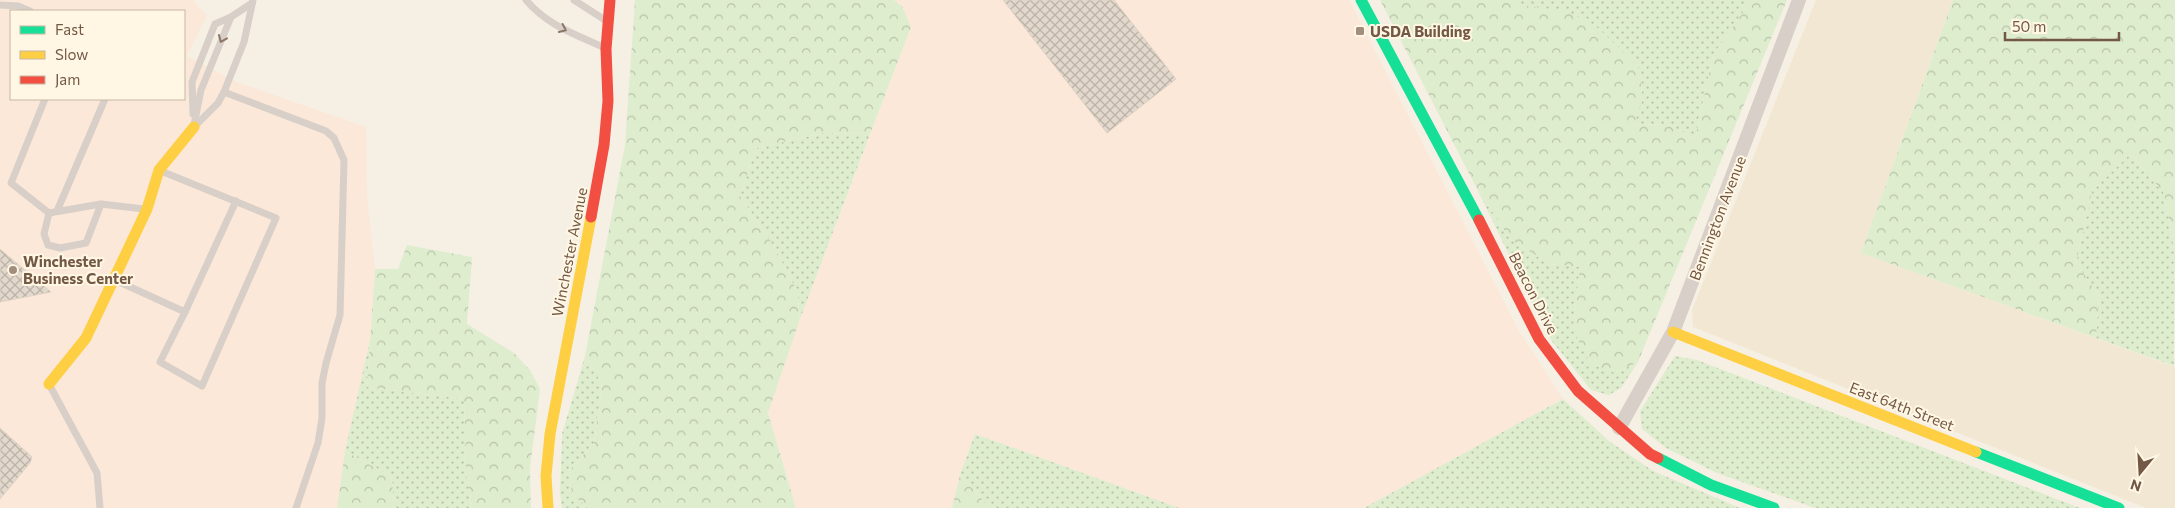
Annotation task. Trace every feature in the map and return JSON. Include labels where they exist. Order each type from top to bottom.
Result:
[{"type":"street","name":"Winchester Avenue","points":[[548,508],[546,476],[550,434],[604,145],[608,101],[606,49],[610,0]]},
{"type":"street","name":"Beacon Drive","points":[[1361,0],[1503,265],[1538,339],[1578,391],[1650,454],[1711,485],[1774,508]]},
{"type":"street","name":"Bennington Avenue","points":[[1619,428],[1673,332],[1800,0]]},
{"type":"street","points":[[49,384],[86,338],[147,209],[159,170],[194,126]]},
{"type":"street","name":"East 64th Street","points":[[1673,332],[2119,508]]},
{"type":"lane","points":[[526,0],[540,15],[558,27],[606,49]]},
{"type":"lane","points":[[574,0],[608,22]]},
{"type":"lane","points":[[194,126],[192,85],[215,24],[231,17],[253,1]]},
{"type":"lane","points":[[194,126],[218,103],[224,92],[244,42],[253,1]]},
{"type":"lane","points":[[0,5],[18,6],[28,10]]},
{"type":"lane","points":[[194,126],[201,90],[231,17]]},
{"type":"lane","points":[[185,82],[192,85]]},
{"type":"lane","points":[[224,92],[326,130],[334,138],[344,160],[340,315],[325,370],[321,400],[322,418],[318,443],[296,508]]},
{"type":"lane","points":[[45,100],[11,183],[53,212],[102,204],[147,209]]},
{"type":"lane","points":[[102,204],[86,243],[60,248],[48,245],[44,234],[105,100]]},
{"type":"lane","points":[[159,170],[236,201],[276,218],[202,386],[160,362],[236,201]]},
{"type":"lane","points":[[114,280],[185,312]]},
{"type":"lane","points":[[49,384],[97,473],[100,508]]},
{"type":"shaded area","points":[[0,0],[195,0],[194,2],[207,15],[187,56],[237,82],[366,127],[367,198],[375,269],[370,340],[345,451],[337,508],[0,508]]},
{"type":"shaded area","points":[[894,0],[1349,0],[1518,329],[1563,399],[1364,508],[1179,508],[975,434],[960,475],[952,508],[796,508],[768,413],[800,319],[911,27],[902,6]]},
{"type":"shaded area","points":[[1816,0],[1953,0],[1861,253],[2175,367],[2175,508],[2146,508],[1693,327],[1692,310]]},
{"type":"green space","points":[[635,0],[894,0],[902,6],[911,27],[870,134],[823,133],[756,148],[740,196],[772,243],[797,291],[800,319],[768,413],[796,508],[588,508],[572,494],[569,471],[594,443],[602,384],[585,356],[625,145]]},
{"type":"green space","points":[[1380,0],[1518,0],[1518,5],[1567,11],[1598,28],[1638,66],[1643,98],[1634,125],[1668,124],[1695,139],[1713,55],[1744,11],[1748,0],[1787,0],[1638,362],[1615,373],[1590,364],[1573,329],[1580,267],[1549,264],[1510,239],[1475,185]]},
{"type":"green space","points":[[1518,0],[1748,0],[1744,11],[1713,55],[1695,139],[1668,124],[1633,125],[1643,98],[1518,5]]},
{"type":"green space","points":[[1953,0],[2175,0],[2175,256],[2164,193],[2130,154],[2092,191],[2076,263],[2099,296],[2096,338],[1861,253]]},
{"type":"green space","points":[[823,133],[870,134],[800,319],[797,291],[772,243],[740,196],[756,148]]},
{"type":"green space","points":[[2130,154],[2164,193],[2175,256],[2174,366],[2096,338],[2099,296],[2076,263],[2092,191]]},
{"type":"green space","points":[[1475,185],[1510,239],[1549,264],[1580,267],[1573,329],[1615,373],[1638,362],[1621,388],[1609,395],[1591,390],[1551,340]]},
{"type":"green space","points":[[407,245],[472,257],[467,324],[514,353],[530,370],[540,389],[530,468],[531,508],[471,508],[466,469],[464,399],[367,387],[375,269],[398,269]]},
{"type":"green space","points":[[370,340],[367,387],[464,399],[466,469],[471,508],[394,508],[392,477],[345,451]]},
{"type":"green space","points":[[585,356],[602,384],[594,443],[569,471],[572,494],[588,508],[562,508],[560,494],[562,434]]},
{"type":"green space","points":[[1675,356],[1697,360],[2080,508],[1815,508],[1717,473],[1666,448],[1642,429],[1640,411]]},
{"type":"green space","points":[[1563,399],[1609,441],[1653,471],[1740,508],[1364,508]]},
{"type":"green space","points":[[975,434],[1179,508],[990,508],[960,475]]},
{"type":"green space","points":[[345,451],[392,477],[394,508],[337,508]]},
{"type":"green space","points":[[960,475],[990,508],[952,508]]},
{"type":"building","points":[[1003,0],[1114,0],[1176,79],[1107,133]]},
{"type":"building","name":"Winchester Business Center","points":[[0,249],[51,292],[0,302]]},
{"type":"building","points":[[0,428],[32,457],[30,463],[0,499]]},
{"type":"traffic: fast","points":[[1361,0],[1479,220]]},
{"type":"traffic: fast","points":[[1976,452],[2119,508]]},
{"type":"traffic: fast","points":[[1658,458],[1711,485],[1774,508]]},
{"type":"traffic: slow","points":[[49,384],[86,338],[147,209],[159,170],[194,127]]},
{"type":"traffic: slow","points":[[548,508],[546,476],[550,434],[591,217]]},
{"type":"traffic: slow","points":[[1673,332],[1976,452]]},
{"type":"traffic: jam","points":[[591,217],[604,145],[608,101],[606,49],[610,0]]},
{"type":"traffic: jam","points":[[1479,220],[1539,339],[1578,391],[1650,454],[1658,458]]},
{"type":"place","name":"USDA Building","points":[[1360,31]]},
{"type":"place","name":"Winchester Business Center","points":[[13,270]]}]
